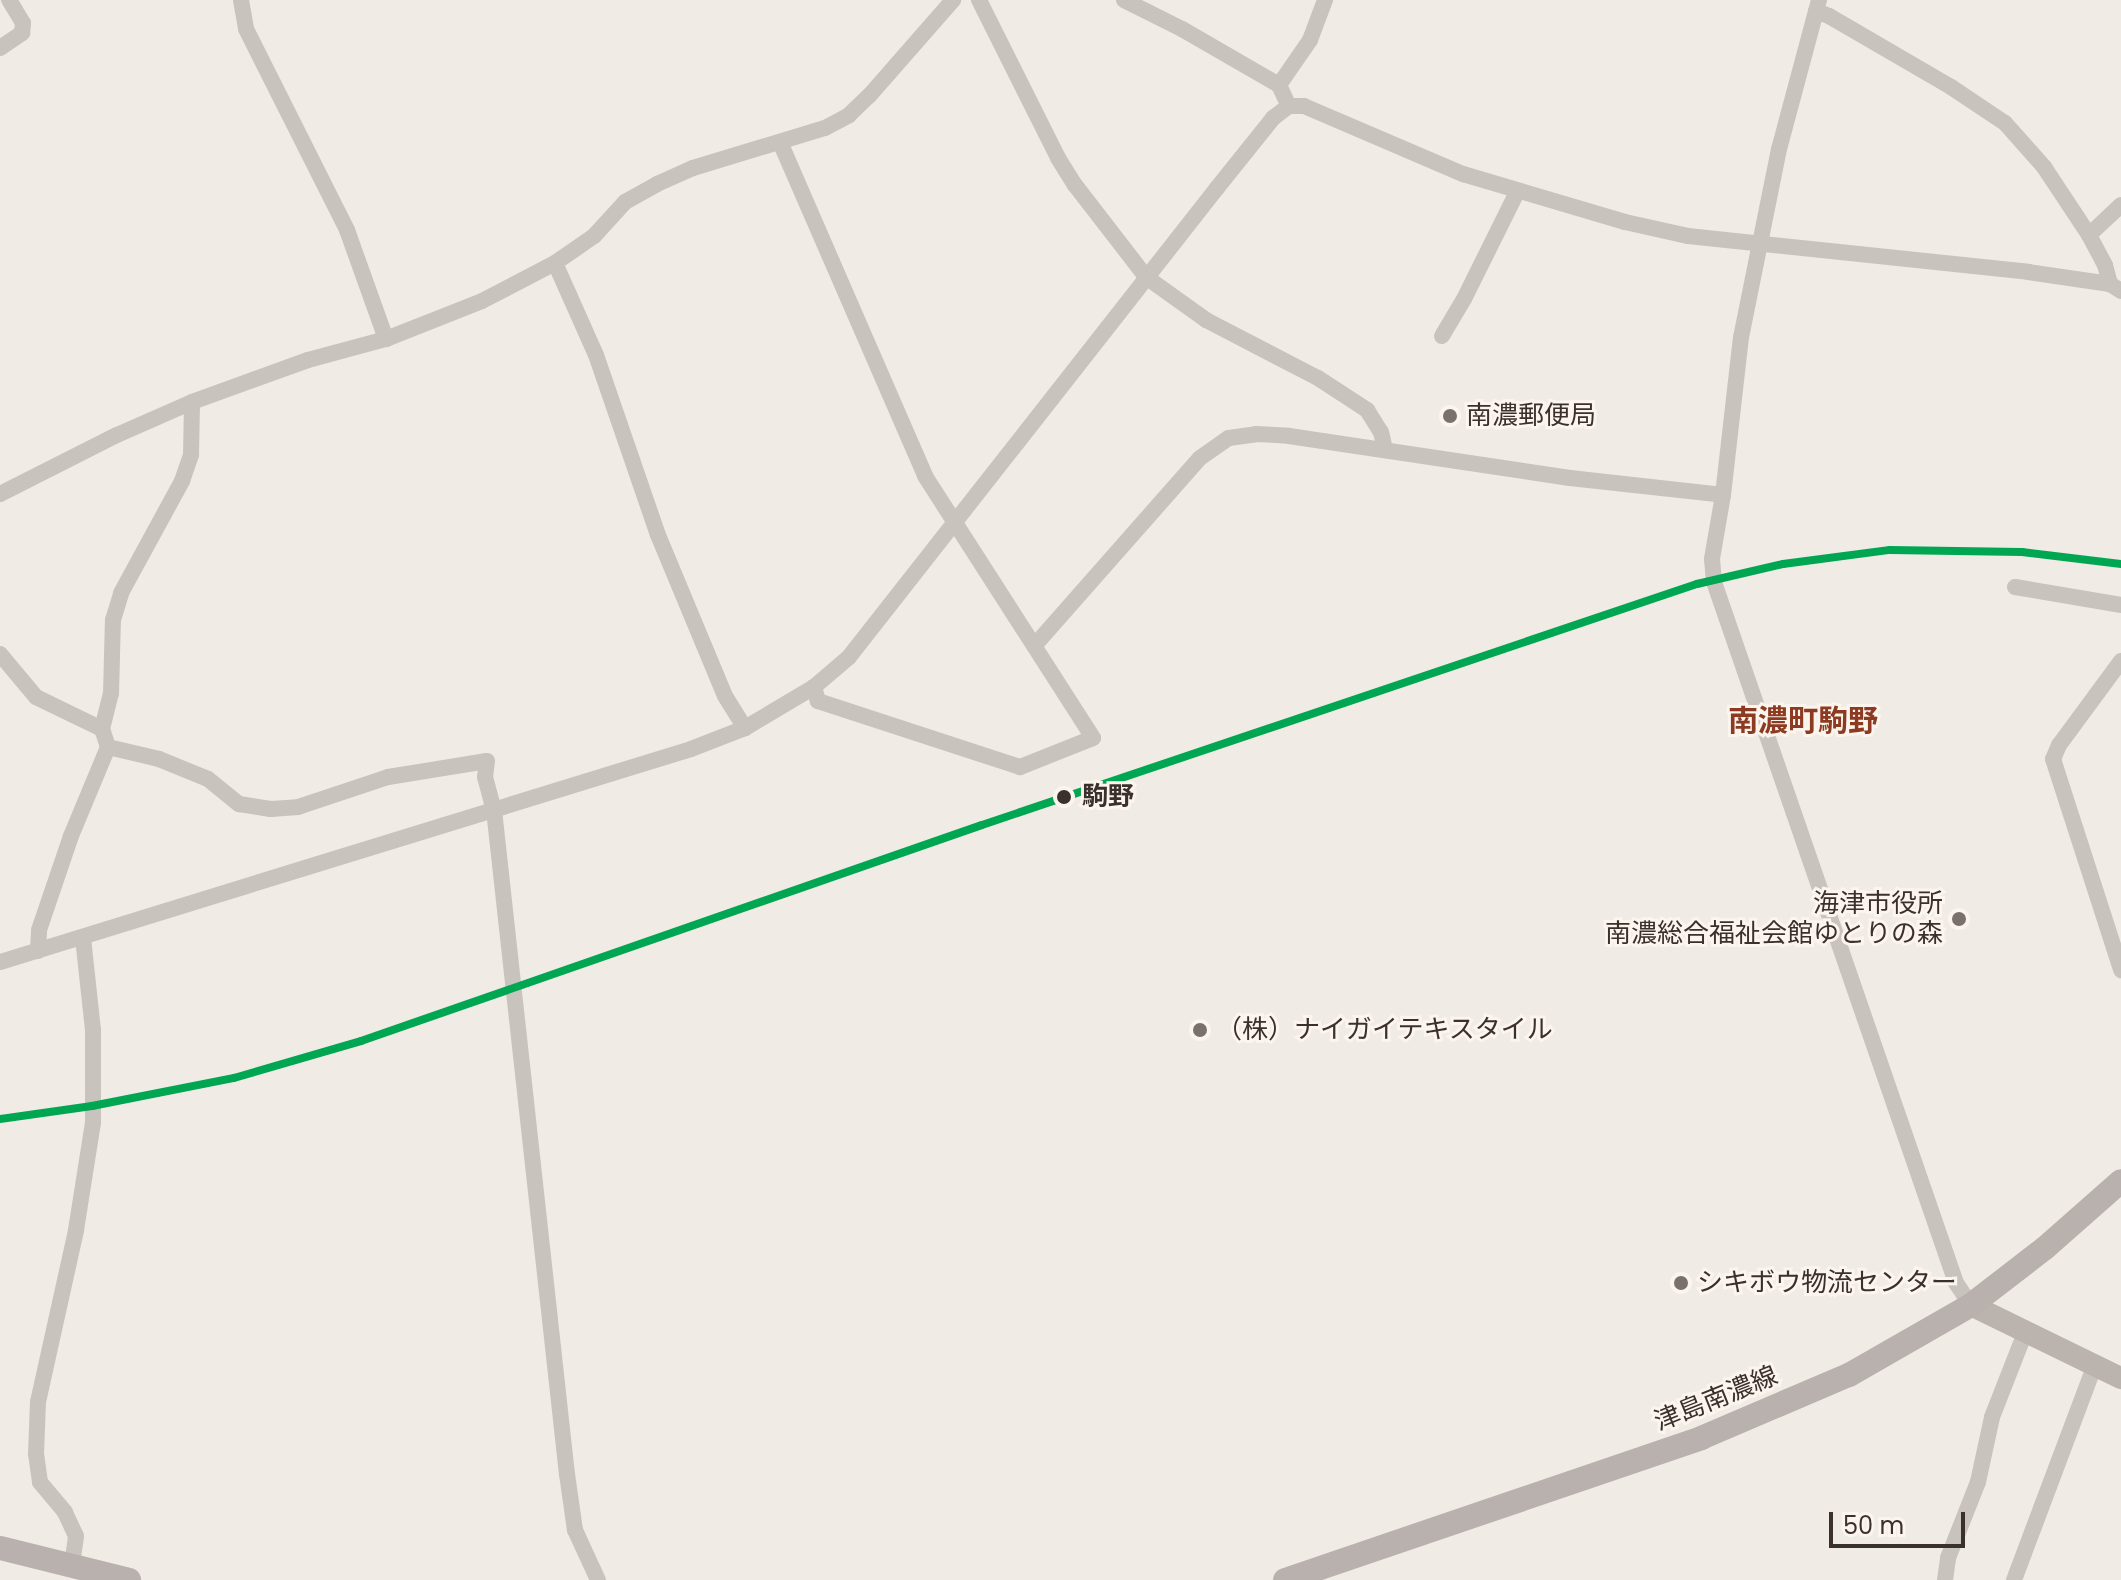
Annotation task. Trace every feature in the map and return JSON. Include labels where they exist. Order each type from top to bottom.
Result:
[{"type":"main road","name":"津島南濃線","points":[[1285,1580],[1701,1438],[1849,1375],[1971,1305],[2045,1248],[2121,1181]]},
{"type":"main road","points":[[0,1548],[129,1580]]},
{"type":"street","points":[[0,48],[22,33],[23,23],[9,0]]},
{"type":"street","points":[[241,0],[246,29],[347,230],[386,339]]},
{"type":"street","points":[[0,494],[117,435],[192,402],[295,364],[386,339],[482,301],[555,263],[594,236],[625,202],[657,184],[693,168],[825,128],[849,115],[953,0]]},
{"type":"street","points":[[979,0],[1033,114],[1063,167],[1146,277],[1206,320],[1318,378],[1367,410],[1381,432],[1385,449]]},
{"type":"street","points":[[1124,0],[1182,29],[1279,85],[1289,106]]},
{"type":"street","points":[[1279,85],[1310,40],[1325,0]]},
{"type":"street","points":[[2115,288],[2089,235],[2044,167],[2005,123],[1817,6],[1758,244],[1741,337],[1723,495],[1712,559],[1717,596],[1956,1283],[1971,1305],[2121,1378]]},
{"type":"street","points":[[0,962],[691,749],[745,728],[814,687],[849,657],[1146,277],[1273,118],[1289,106],[1304,106],[1463,174],[1517,192],[1688,236],[2028,272],[2115,288]]},
{"type":"street","points":[[780,142],[925,476],[1093,738],[1020,767],[818,701],[814,687]]},
{"type":"street","points":[[1442,336],[1464,299],[1517,192]]},
{"type":"street","points":[[2089,235],[2121,205]]},
{"type":"street","points":[[555,263],[596,355],[658,535],[725,696],[745,728]]},
{"type":"street","points":[[38,951],[39,930],[71,836],[105,763],[108,747],[102,729],[112,681],[113,620],[121,593],[182,481],[191,455],[192,402]]},
{"type":"street","points":[[1035,645],[1200,458],[1229,438],[1256,434],[1385,449],[1570,478],[1723,495]]},
{"type":"street","points":[[2015,587],[2121,605]]},
{"type":"street","points":[[0,654],[36,697],[102,729]]},
{"type":"street","points":[[2121,661],[2059,745],[2053,759],[2121,970]]},
{"type":"street","points":[[108,747],[159,759],[208,779],[239,804],[271,809],[298,807],[388,777],[487,761],[485,777],[494,810],[567,1474],[575,1530],[598,1580]]},
{"type":"street","points":[[72,1565],[76,1536],[65,1512],[40,1482],[36,1454],[38,1402],[76,1230],[93,1123],[93,1030],[83,938]]},
{"type":"street","points":[[1945,1580],[1948,1558],[1978,1482],[1992,1417],[2025,1333]]},
{"type":"street","points":[[2014,1580],[2095,1364]]},
{"type":"transit line","points":[[0,1119],[92,1106],[234,1078],[361,1041],[982,825],[1697,584],[1783,564],[1890,550],[2022,552],[2121,564]]},
{"type":"place","name":"南濃郵便局","points":[[1450,416]]},
{"type":"place","name":"駒野","points":[[1064,797]]},
{"type":"place","name":"海津市役所 南濃総合福祉会館ゆとりの森","points":[[1959,919]]},
{"type":"place","name":"（株）ナイガイテキスタイル","points":[[1200,1030]]},
{"type":"place","name":"シキボウ物流センター","points":[[1681,1283]]},
{"type":"district","name":"南濃町駒野","points":[[1803,721]]}]
